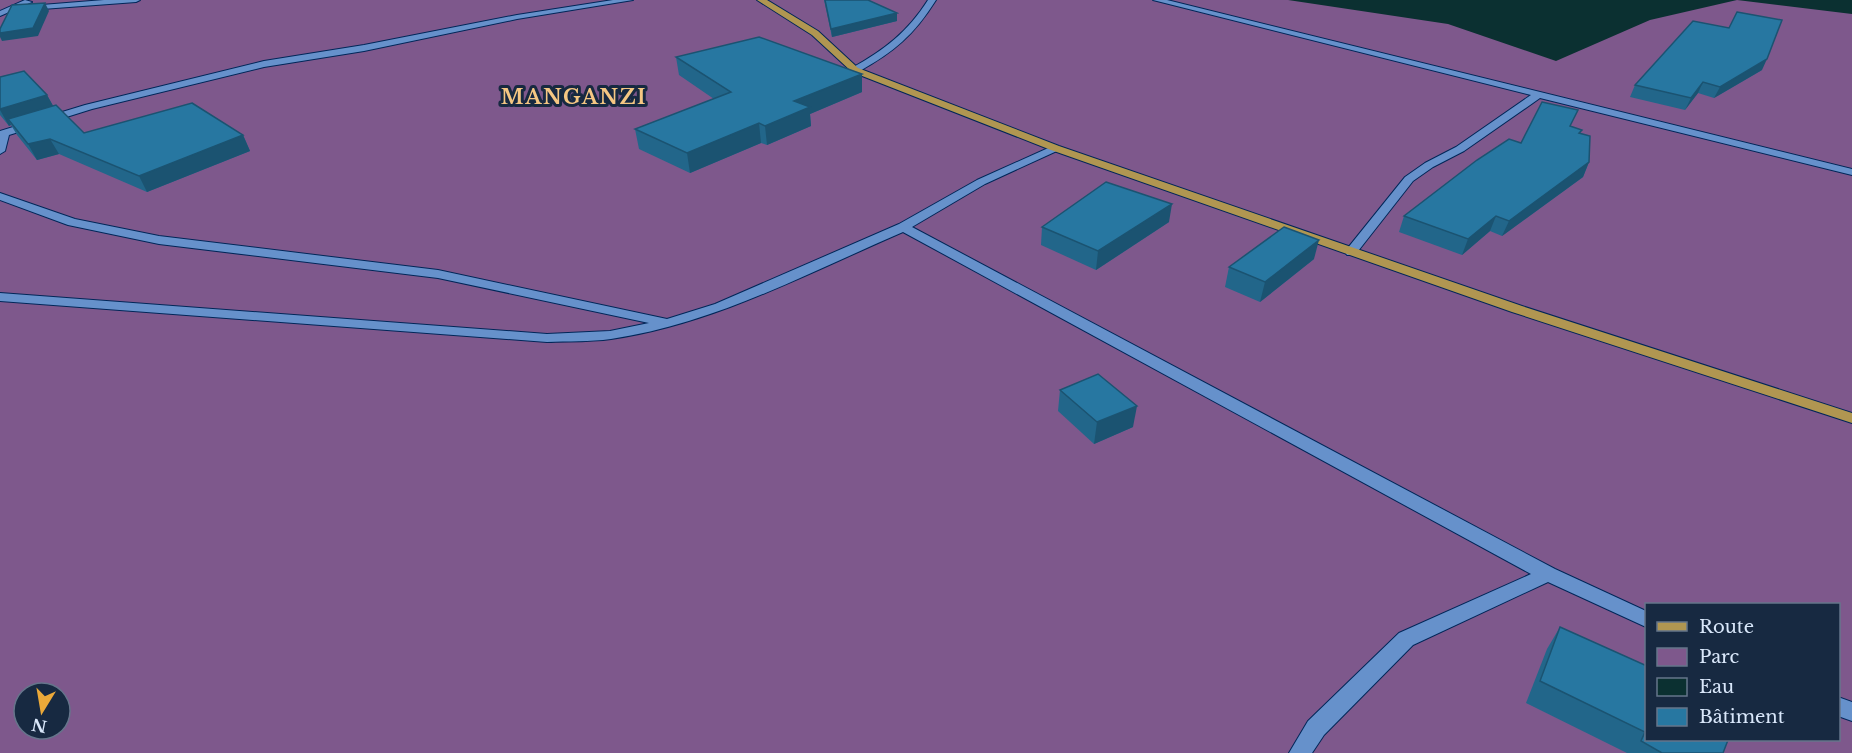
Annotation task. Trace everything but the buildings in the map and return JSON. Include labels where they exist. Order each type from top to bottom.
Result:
[{"type":"main road","points":[[760,0],[815,33],[855,70],[1055,148],[1351,252],[1852,418]]},
{"type":"street","points":[[0,14],[34,0]]},
{"type":"street","points":[[11,9],[136,0]]},
{"type":"street","points":[[0,151],[2,134],[89,107],[264,64],[364,48],[517,17],[630,0]]},
{"type":"street","points":[[855,70],[895,48],[911,33],[932,0]]},
{"type":"street","points":[[1157,0],[1852,172]]},
{"type":"street","points":[[1351,252],[1409,179],[1429,165],[1460,149],[1540,93]]},
{"type":"street","points":[[0,297],[547,338],[610,335],[669,323],[720,307],[903,227],[981,182],[1055,148]]},
{"type":"street","points":[[0,196],[72,222],[159,240],[438,274],[669,323]]},
{"type":"street","points":[[903,227],[1548,574],[1645,618]]},
{"type":"street","points":[[1300,753],[1316,728],[1406,639],[1548,574]]},
{"type":"green space","points":[[0,0],[1852,0],[1852,753],[0,753]]},
{"type":"water","points":[[1288,0],[1737,0],[1650,20],[1556,61],[1448,24]]},
{"type":"water","points":[[1737,0],[1852,0],[1852,14]]},
{"type":"district","name":"MANGANZI","points":[[574,97]]}]
